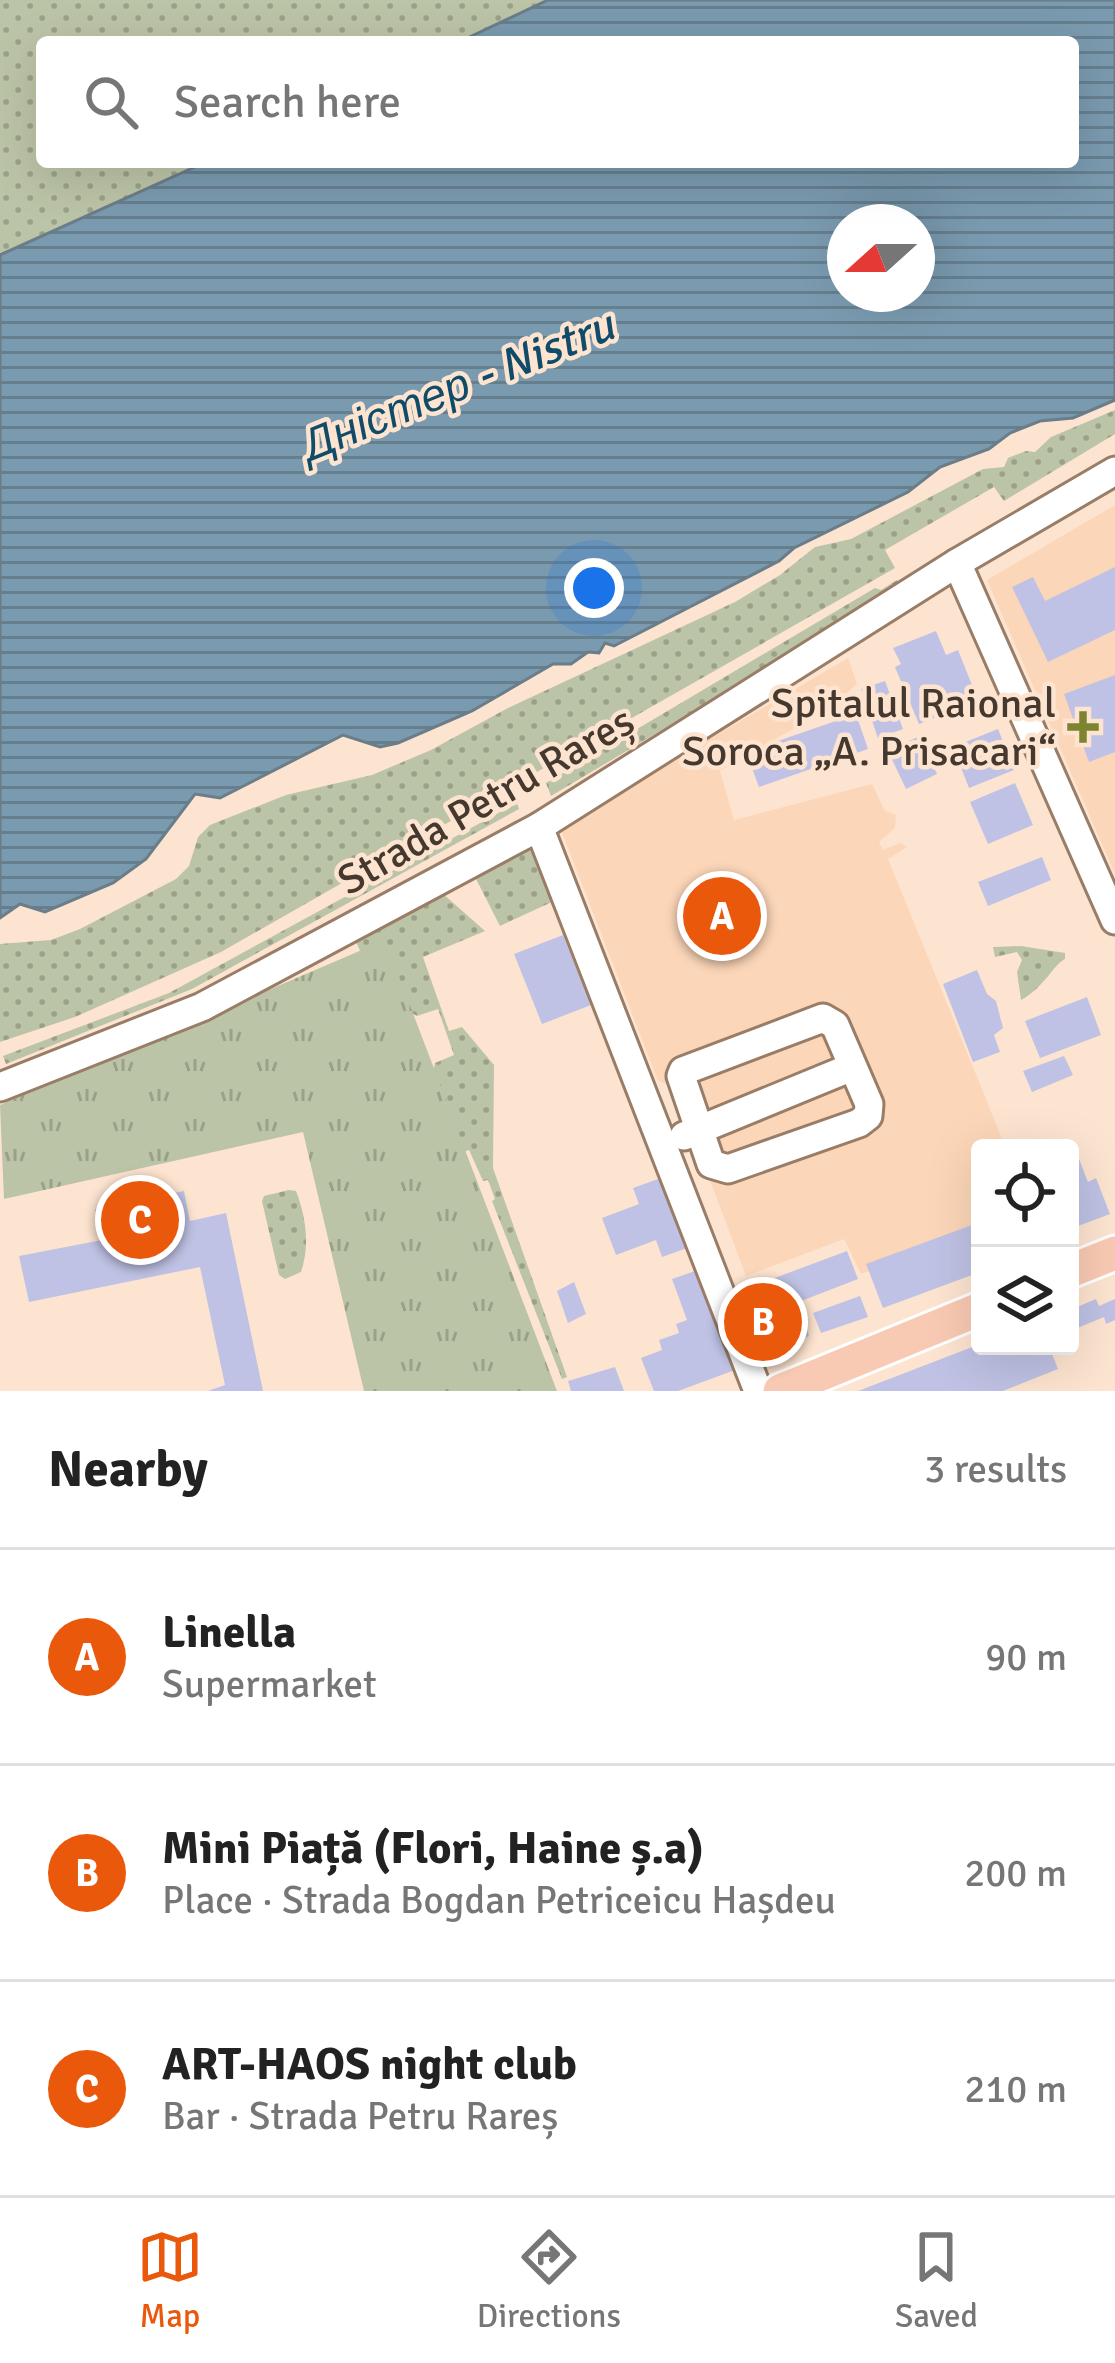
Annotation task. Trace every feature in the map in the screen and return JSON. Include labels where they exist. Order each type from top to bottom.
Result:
[{"type":"main road","points":[[1079,1267],[1115,1253]]},
{"type":"main road","points":[[780,1391],[971,1313]]},
{"type":"street","name":"Strada Petru Rareș","points":[[0,1087],[202,1006],[538,827],[957,562],[1115,471]]},
{"type":"street","points":[[957,562],[1115,920]]},
{"type":"street","points":[[538,827],[758,1391]]},
{"type":"street","points":[[823,1018],[836,1025],[852,1067],[869,1104],[868,1116],[860,1123],[728,1168],[711,1164],[681,1076],[689,1067],[823,1018]]},
{"type":"street","points":[[662,1145],[852,1067]]},
{"type":"shaded area","name":"Spitalul Raional Soroca „A. Prisacari“","points":[[1115,505],[1115,874],[987,580]]},
{"type":"shaded area","points":[[848,658],[857,684],[834,705],[720,771],[734,820],[872,784],[885,811],[896,815],[895,828],[879,842],[883,850],[900,843],[907,847],[888,859],[1002,1139],[971,1139],[971,1230],[861,1274],[844,1239],[746,1276],[675,1087],[658,1081],[560,827]]},
{"type":"green space","points":[[0,0],[548,0],[472,36],[36,36],[36,168],[193,168],[0,255]]},
{"type":"green space","points":[[1115,410],[1115,434],[1004,501],[994,487],[885,550],[895,568],[221,952],[75,1017],[0,1042],[0,944],[51,940],[80,929],[176,879],[189,866],[198,837],[210,825],[286,795],[372,775],[431,750],[508,708],[735,602],[815,547],[851,539],[983,469],[1004,467],[1008,458],[1035,452],[1051,437]]},
{"type":"green space","points":[[897,580],[902,587],[551,796],[546,783],[875,588],[881,590]]},
{"type":"green space","points":[[517,803],[519,809],[192,989],[6,1064],[3,1056],[169,993]]},
{"type":"green space","points":[[530,850],[554,901],[500,926],[474,875],[513,852]]},
{"type":"green space","points":[[442,893],[485,931],[423,957],[449,1031],[462,1027],[494,1065],[493,1168],[567,1377],[562,1379],[488,1180],[483,1181],[469,1150],[454,1156],[430,1087],[435,1063],[454,1055],[438,1009],[417,1016],[382,997],[356,942]]},
{"type":"green space","points":[[385,940],[557,1391],[364,1391],[303,1132],[4,1199],[0,1105]]},
{"type":"green space","points":[[993,947],[1065,953],[1065,959],[1021,1000],[1017,972],[1022,960],[1017,952],[995,957]]},
{"type":"green space","points":[[296,1191],[306,1242],[301,1272],[285,1279],[279,1275],[262,1201],[264,1196]]},
{"type":"water","name":"Дністер - Nistru","points":[[548,0],[1115,0],[1115,400],[1073,418],[1040,421],[1010,433],[989,449],[940,467],[908,492],[614,646],[605,643],[599,653],[588,652],[571,664],[553,664],[472,711],[398,743],[380,747],[343,735],[220,798],[195,794],[146,859],[113,883],[45,912],[20,904],[0,918],[0,255],[193,168],[1079,168],[1079,36],[472,36]]},
{"type":"building","points":[[1115,567],[1115,630],[1048,662],[1012,587],[1033,577],[1045,601]]},
{"type":"building","points":[[936,631],[946,655],[958,650],[978,700],[919,724],[895,667],[901,664],[893,648]]},
{"type":"building","points":[[1115,675],[1115,752],[1089,762],[1064,694]]},
{"type":"building","points":[[885,681],[903,729],[878,738],[861,689]]},
{"type":"building","points":[[856,714],[868,749],[759,787],[746,752]]},
{"type":"building","points":[[998,729],[1014,770],[969,788],[953,747]]},
{"type":"building","points":[[920,736],[937,774],[906,789],[888,751]]},
{"type":"building","points":[[1015,783],[1033,825],[988,844],[970,802]]},
{"type":"building","points":[[1042,857],[1051,880],[988,906],[978,882]]},
{"type":"building","points":[[563,935],[591,1005],[542,1024],[514,954]]},
{"type":"building","points":[[977,970],[987,994],[996,1001],[1003,1028],[994,1035],[1000,1052],[973,1062],[943,984]]},
{"type":"building","points":[[1087,997],[1101,1035],[1040,1058],[1025,1021]]},
{"type":"building","points":[[1064,1056],[1073,1075],[1032,1092],[1023,1071]]},
{"type":"building","points":[[1079,1159],[1088,1182],[1096,1178],[1110,1214],[1079,1226]]},
{"type":"building","points":[[661,1178],[687,1248],[662,1257],[656,1240],[616,1255],[602,1218],[639,1204],[633,1188]]},
{"type":"building","points":[[184,1191],[190,1221],[226,1213],[263,1391],[208,1391],[225,1385],[200,1267],[29,1302],[19,1256],[102,1240],[95,1209]]},
{"type":"building","points":[[971,1225],[971,1275],[883,1308],[866,1264]]},
{"type":"building","points":[[847,1251],[858,1279],[783,1308],[772,1279]]},
{"type":"building","points":[[698,1270],[735,1370],[678,1391],[654,1391],[641,1358],[662,1350],[659,1340],[679,1333],[676,1324],[687,1320],[672,1279]]},
{"type":"building","points":[[574,1282],[586,1314],[568,1323],[557,1291]]},
{"type":"building","points":[[761,1288],[775,1328],[803,1317],[809,1336],[763,1353],[742,1295]]},
{"type":"building","points":[[860,1296],[868,1317],[821,1333],[813,1313]]},
{"type":"building","points":[[1096,1299],[1099,1306],[1115,1299],[1115,1320],[1106,1324],[1104,1317],[1079,1327],[1079,1306]]},
{"type":"building","points":[[971,1347],[971,1355],[1053,1355],[1058,1369],[1003,1391],[858,1391]]},
{"type":"building","points":[[615,1367],[624,1391],[571,1391],[568,1381]]},
{"type":"place","name":"Spitalul Raional Soroca „A. Prisacari“","points":[[1083,727]]},
{"type":"place","name":"Linella","points":[[722,916]]},
{"type":"place","name":"ART-HAOS night club","points":[[140,1220]]},
{"type":"place","name":"Mini Piață (Flori, Haine ș.a)","points":[[763,1322]]}]
